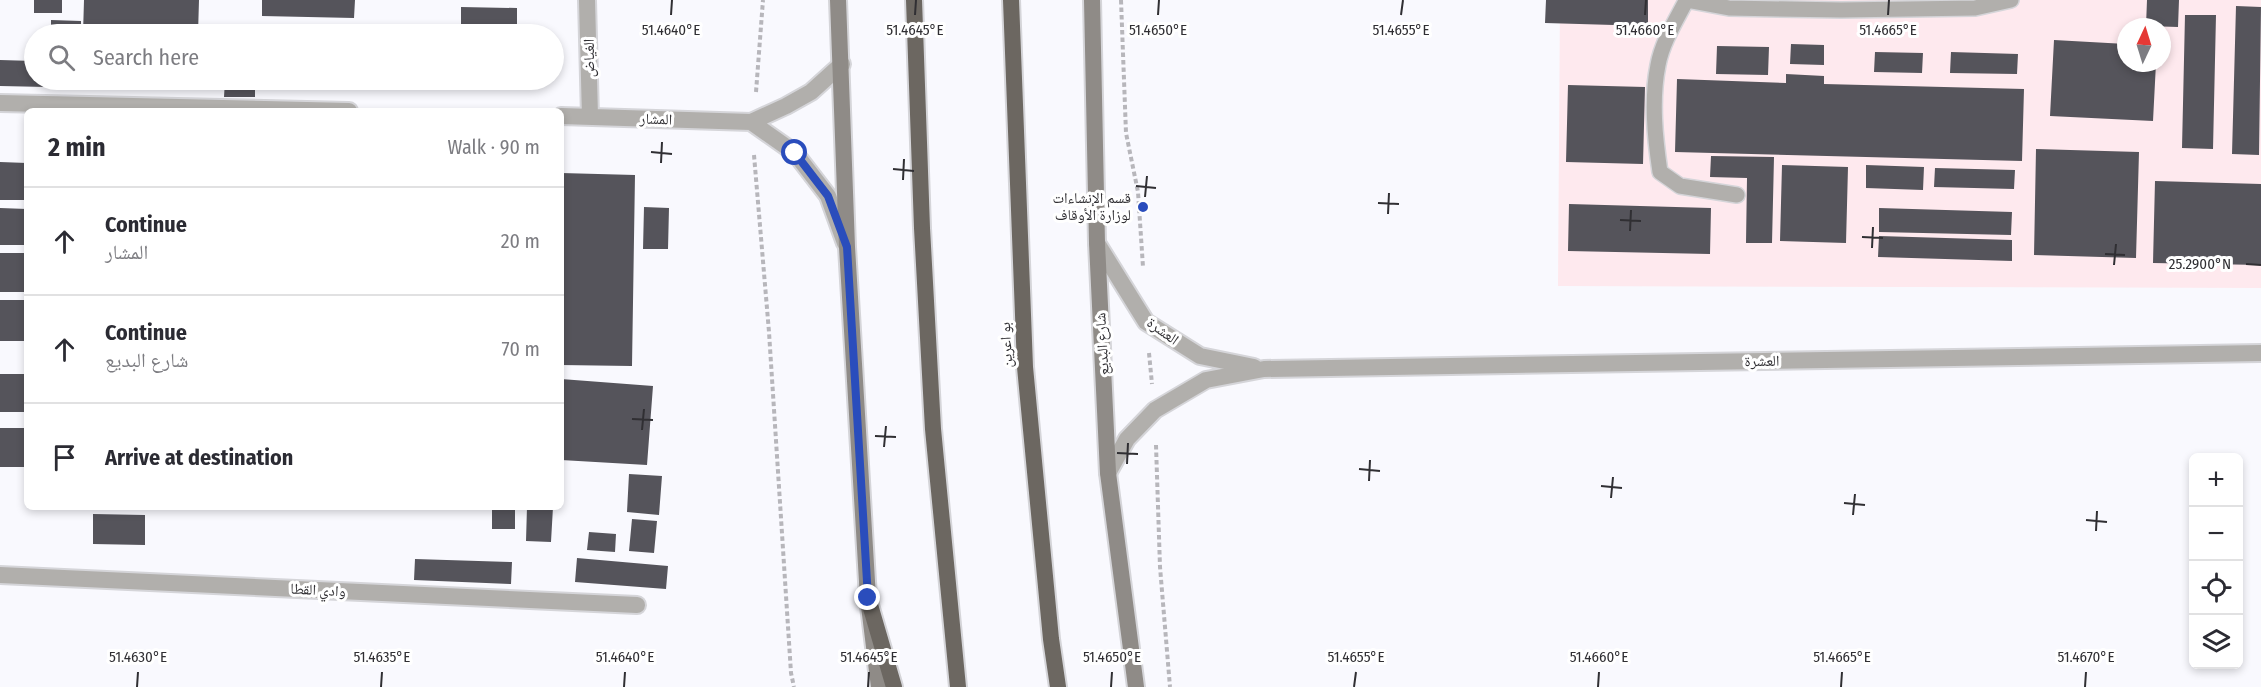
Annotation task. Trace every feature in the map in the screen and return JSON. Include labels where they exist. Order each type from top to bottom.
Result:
[{"type":"highway","points":[[914,0],[922,228],[933,429],[958,687]]},
{"type":"highway","name":"بو اعرين","points":[[1011,0],[1025,367],[1051,639],[1058,687]]},
{"type":"highway","points":[[868,598],[894,687]]},
{"type":"main road","points":[[838,0],[847,247],[868,598],[879,687]]},
{"type":"main road","name":"شارع البديع","points":[[1092,0],[1097,243],[1108,473],[1136,687]]},
{"type":"street","name":"الغياض","points":[[587,0],[590,117]]},
{"type":"street","name":"المشار","points":[[564,116],[751,122],[811,92],[842,64]]},
{"type":"street","points":[[0,102],[233,108]]},
{"type":"street","points":[[751,122],[795,153],[828,196],[847,247]]},
{"type":"street","name":"العشرة","points":[[1097,243],[1146,322],[1200,356],[1264,369]]},
{"type":"street","name":"العشرة","points":[[1108,473],[1127,439],[1155,410],[1206,380],[1264,369],[2261,353]]},
{"type":"street","name":"وادي القطا","points":[[0,575],[637,605]]},
{"type":"lane","points":[[1737,195],[1680,186],[1660,172],[1656,144],[1655,104],[1658,65],[1667,39],[1686,1],[1729,8],[1841,10],[1974,8],[2011,0]]},
{"type":"path","points":[[763,0],[756,94],[751,122],[769,332],[791,673],[794,687]]},
{"type":"shaded area","points":[[1560,0],[2261,0],[2261,288],[1558,286]]},
{"type":"building","points":[[34,0],[62,0],[62,13],[34,13]]},
{"type":"building","points":[[84,0],[199,0],[198,24],[83,24]]},
{"type":"building","points":[[262,0],[355,0],[354,18],[262,16]]},
{"type":"building","points":[[1546,0],[1648,0],[1648,26],[1545,23]]},
{"type":"building","points":[[2147,0],[2179,0],[2178,27],[2171,27],[2171,18],[2146,18]]},
{"type":"building","points":[[2236,6],[2261,7],[2259,155],[2232,154]]},
{"type":"building","points":[[461,7],[517,8],[517,24],[461,24]]},
{"type":"building","points":[[2185,15],[2216,15],[2213,149],[2182,148]]},
{"type":"building","points":[[51,20],[81,21],[81,24],[51,24]]},
{"type":"building","points":[[2054,40],[2117,44],[2117,72],[2156,72],[2153,121],[2050,116]]},
{"type":"building","points":[[1791,44],[1824,45],[1824,65],[1790,64]]},
{"type":"building","points":[[1717,46],[1769,47],[1768,75],[1716,74]]},
{"type":"building","points":[[1875,52],[1923,53],[1922,73],[1874,72]]},
{"type":"building","points":[[1951,52],[2018,54],[2017,74],[1950,73]]},
{"type":"building","points":[[0,60],[24,61],[24,87],[0,86]]},
{"type":"building","points":[[1786,74],[1824,76],[1824,84],[2024,89],[2022,161],[1675,152],[1677,79],[1786,83]]},
{"type":"building","points":[[1568,85],[1645,87],[1643,164],[1566,162]]},
{"type":"building","points":[[224,90],[255,90],[255,97],[224,97]]},
{"type":"building","points":[[2036,149],[2139,152],[2136,258],[2034,255]]},
{"type":"building","points":[[1711,156],[1774,157],[1772,243],[1746,243],[1747,178],[1710,177]]},
{"type":"building","points":[[0,162],[24,163],[24,200],[0,200]]},
{"type":"building","points":[[1782,165],[1848,167],[1846,243],[1780,241]]},
{"type":"building","points":[[1866,165],[1924,167],[1923,190],[1866,188]]},
{"type":"building","points":[[1935,168],[2015,170],[2014,189],[1934,187]]},
{"type":"building","points":[[564,173],[635,175],[632,366],[564,365]]},
{"type":"building","points":[[2155,181],[2261,184],[2261,265],[2153,263]]},
{"type":"building","points":[[1569,204],[1711,208],[1710,254],[1568,251]]},
{"type":"building","points":[[644,207],[669,208],[668,249],[643,249]]},
{"type":"building","points":[[0,208],[24,209],[24,245],[0,245]]},
{"type":"building","points":[[1879,208],[2012,212],[2011,235],[1879,232]]},
{"type":"building","points":[[1879,236],[2012,240],[2012,261],[1878,257]]},
{"type":"building","points":[[0,253],[24,253],[24,292],[0,292]]},
{"type":"building","points":[[0,300],[24,300],[24,341],[0,341]]},
{"type":"building","points":[[0,374],[24,374],[24,412],[0,412]]},
{"type":"building","points":[[564,379],[653,386],[647,465],[564,460]]},
{"type":"building","points":[[0,428],[24,428],[24,467],[0,467]]},
{"type":"building","points":[[629,474],[662,476],[659,515],[627,512]]},
{"type":"building","points":[[492,510],[515,510],[515,529],[492,529]]},
{"type":"building","points":[[527,510],[553,510],[551,542],[526,541]]},
{"type":"building","points":[[93,514],[145,515],[145,545],[93,544]]},
{"type":"building","points":[[632,519],[657,521],[654,553],[629,551]]},
{"type":"building","points":[[589,532],[616,534],[615,552],[587,550]]},
{"type":"building","points":[[577,558],[668,566],[666,589],[575,582]]},
{"type":"building","points":[[415,559],[512,562],[511,584],[414,580]]},
{"type":"place","name":"قسم الإنشاءات لوزارة الأوقاف","points":[[1143,207]]},
{"type":"route","points":[[795,153],[828,196],[847,247],[868,598]]}]
